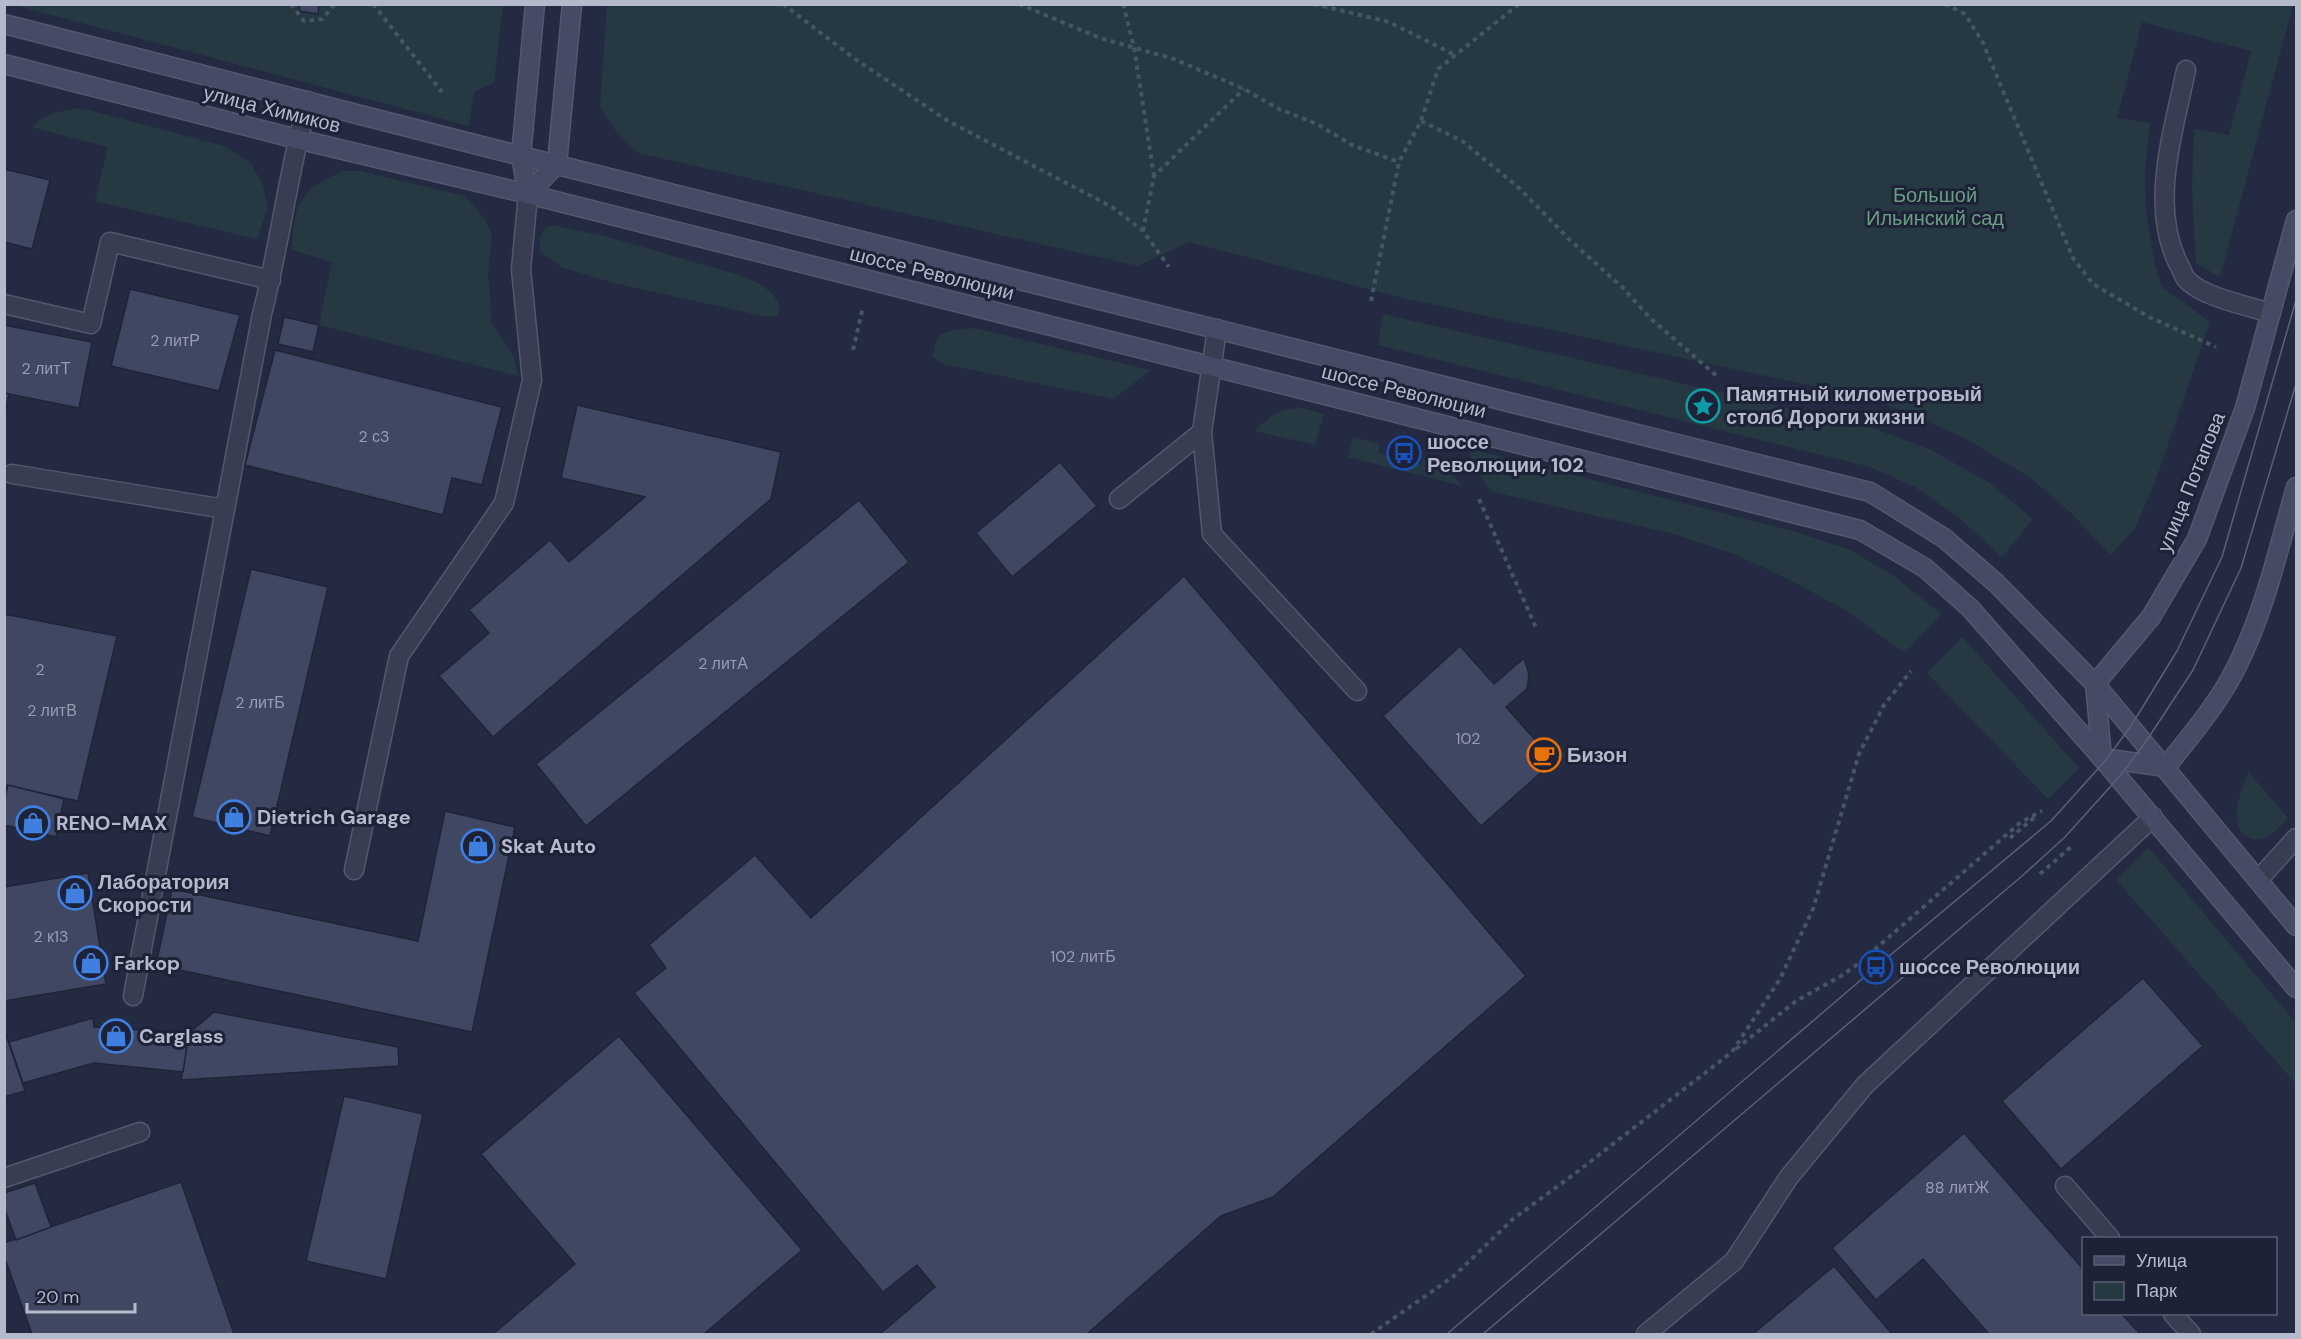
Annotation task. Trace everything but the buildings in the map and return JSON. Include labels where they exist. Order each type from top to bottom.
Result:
[{"type":"main road","points":[[528,194],[521,156],[535,4]]},
{"type":"main road","points":[[528,194],[557,164],[572,4]]},
{"type":"main road","name":"улица Химиков","points":[[4,24],[521,156]]},
{"type":"main road","name":"улица Химиков","points":[[4,64],[297,139],[528,194]]},
{"type":"main road","name":"шоссе Революции","points":[[521,156],[1870,492],[1944,538],[1996,583],[2095,684],[2296,926]]},
{"type":"main road","name":"шоссе Революции","points":[[528,194],[1860,530],[1924,568],[1970,608],[2153,817],[2296,988]]},
{"type":"main road","name":"улица Потапова","points":[[2095,684],[2151,617],[2197,539],[2245,408],[2296,220]]},
{"type":"main road","points":[[2095,684],[2102,758],[2166,767],[2217,701],[2251,636],[2296,487]]},
{"type":"lane","points":[[2186,70],[2167,164],[2165,209],[2172,251],[2186,279],[2206,292],[2271,313]]},
{"type":"lane","points":[[133,996],[262,314],[271,280],[297,139],[308,101]]},
{"type":"lane","points":[[354,870],[399,656],[504,503],[532,380],[521,269],[528,194]]},
{"type":"lane","points":[[4,304],[91,324],[110,242],[271,280]]},
{"type":"lane","points":[[1217,329],[1202,432],[1212,534],[1357,691]]},
{"type":"lane","points":[[1119,499],[1202,432]]},
{"type":"lane","points":[[12,474],[225,509]]},
{"type":"lane","points":[[1646,1335],[1734,1261],[1789,1176],[1865,1085],[2153,817]]},
{"type":"lane","points":[[2258,880],[2296,838]]},
{"type":"lane","points":[[4,1178],[140,1132]]},
{"type":"lane","points":[[2065,1186],[2108,1237]]},
{"type":"lane","points":[[2175,1315],[2191,1335]]},
{"type":"path","points":[[291,4],[304,21],[322,19],[334,4]]},
{"type":"path","points":[[373,4],[442,93]]},
{"type":"path","points":[[783,4],[855,59],[948,121],[1112,207],[1143,231],[1169,267]]},
{"type":"path","points":[[1019,4],[1100,38],[1174,59],[1244,89],[1279,109],[1317,124],[1352,145],[1399,162]]},
{"type":"path","points":[[1123,4],[1134,47],[1154,176],[1143,231]]},
{"type":"path","points":[[1314,4],[1389,22],[1455,55]]},
{"type":"path","points":[[1371,301],[1399,162],[1421,121],[1438,69],[1519,4]]},
{"type":"path","points":[[1945,4],[1965,14],[1983,43],[2073,258],[2093,284],[2150,317],[2216,347]]},
{"type":"path","points":[[1154,176],[1244,89]]},
{"type":"path","points":[[1421,121],[1462,141],[1518,188],[1571,241],[1624,289],[1650,318],[1718,377]]},
{"type":"path","points":[[853,350],[870,280]]},
{"type":"path","points":[[1479,499],[1537,630]]},
{"type":"path","points":[[1732,1052],[1780,979],[1813,909],[1859,754],[1884,705],[1911,671]]},
{"type":"path","points":[[1371,1335],[1454,1276],[1513,1219],[1796,1001],[1858,964],[2020,822],[2042,811],[2010,838]]},
{"type":"path","points":[[2040,874],[2072,846]]},
{"type":"green space","name":"Большой Ильинский сад","points":[[607,4],[2293,5],[2220,277],[2196,263],[2192,189],[2194,129],[2229,135],[2251,51],[2142,22],[2117,118],[2150,123],[2145,173],[2146,210],[2155,266],[2162,287],[2210,322],[2155,482],[2135,528],[2111,555],[2069,511],[2029,477],[1963,437],[1873,399],[1403,298],[1189,242],[1138,266],[638,153],[615,130],[600,107]]},
{"type":"green space","points":[[14,5],[503,5],[494,83],[474,92],[469,126]]},
{"type":"green space","points":[[81,108],[224,146],[250,162],[262,183],[268,207],[257,239],[95,201],[108,147],[31,127],[54,113]]},
{"type":"green space","points":[[343,171],[360,171],[465,196],[484,218],[492,235],[488,273],[492,323],[513,356],[518,376],[319,325],[332,262],[292,250],[295,221],[297,210],[308,192]]},
{"type":"green space","points":[[552,225],[608,237],[739,275],[760,284],[773,294],[780,307],[778,315],[767,317],[614,283],[561,267],[540,251],[540,237],[545,228]]},
{"type":"green space","points":[[1383,314],[1873,428],[1931,450],[1988,482],[2033,519],[2002,557],[1957,516],[1915,487],[1870,467],[1378,345]]},
{"type":"green space","points":[[974,328],[1150,370],[1114,399],[943,364],[933,357],[937,340],[945,332]]},
{"type":"green space","points":[[1302,408],[1324,414],[1315,445],[1255,431],[1276,413]]},
{"type":"green space","points":[[1353,437],[1380,444],[1378,453],[1421,464],[1424,456],[1442,462],[1462,486],[1348,457]]},
{"type":"green space","points":[[1471,449],[1797,532],[1850,550],[1894,576],[1941,614],[1905,653],[1842,608],[1737,555],[1674,534],[1490,491],[1470,458]]},
{"type":"green space","points":[[1962,637],[2079,768],[2048,799],[1927,673]]},
{"type":"green space","points":[[2248,772],[2288,818],[2263,839],[2251,839],[2239,828],[2237,821],[2239,801]]},
{"type":"green space","points":[[2149,848],[2296,1023],[2296,1084],[2116,880]]},
{"type":"tram line","points":[[1447,1334],[1876,967],[2051,821],[2105,761],[2131,726],[2177,651],[2222,557],[2296,300]]},
{"type":"tram line","points":[[1483,1334],[2022,876],[2065,837],[2119,777],[2145,743],[2193,670],[2241,568],[2296,384]]},
{"type":"place","name":"Памятный километровый столб Дороги жизни","points":[[1703,406]]},
{"type":"place","name":"шоссе Революции, 102","points":[[1404,453]]},
{"type":"place","name":"Бизон","points":[[1544,755]]},
{"type":"place","name":"Dietrich Garage","points":[[234,817]]},
{"type":"place","name":"RENO-MAX","points":[[33,823]]},
{"type":"place","name":"Skat Auto","points":[[478,846]]},
{"type":"place","name":"Лаборатория Скорости","points":[[75,893]]},
{"type":"place","name":"Farkop","points":[[91,963]]},
{"type":"place","name":"шоссе Революции","points":[[1876,967]]},
{"type":"place","name":"Carglass","points":[[116,1036]]}]
